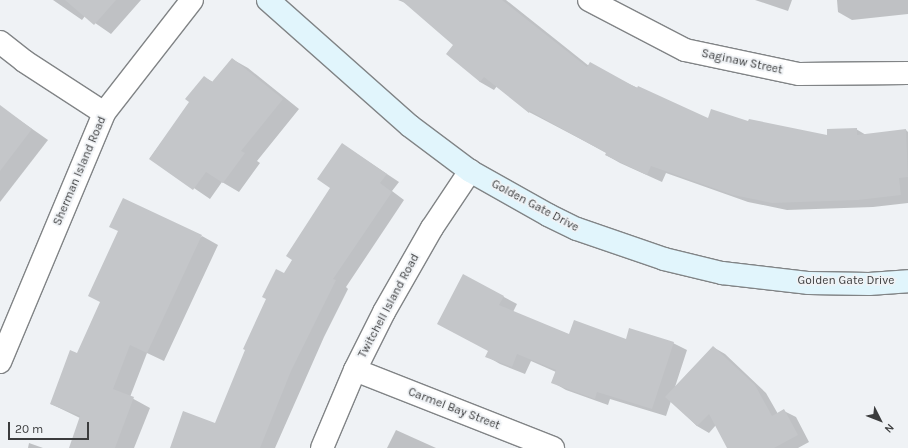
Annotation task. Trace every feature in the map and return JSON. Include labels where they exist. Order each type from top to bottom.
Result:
[{"type":"street","name":"Sherman Island Road","points":[[0,362],[104,113],[192,0]]},
{"type":"street","name":"Golden Gate Drive","points":[[268,0],[410,126],[470,171],[554,218],[608,241],[664,259],[722,273],[794,281],[869,284],[908,281]]},
{"type":"street","name":"Saginaw Street","points":[[589,0],[686,50],[799,74],[908,73]]},
{"type":"street","points":[[0,42],[24,62],[104,113]]},
{"type":"street","name":"Twitchell Island Road","points":[[322,448],[355,370],[432,228],[470,171]]},
{"type":"street","name":"Carmel Bay Street","points":[[355,370],[553,448]]},
{"type":"building","points":[[65,0],[116,0],[94,25]]},
{"type":"building","points":[[401,0],[502,0],[587,67],[590,62],[637,88],[638,86],[708,118],[711,109],[748,121],[749,119],[827,135],[827,129],[857,128],[857,135],[906,129],[908,177],[899,178],[901,195],[858,200],[772,203],[733,195],[651,166],[647,175],[605,155],[606,153],[530,111],[529,113],[484,77],[480,82],[446,54],[453,45]]},
{"type":"building","points":[[232,58],[283,99],[241,151],[245,153],[223,183],[206,172],[193,190],[149,159],[189,102],[185,99],[204,76],[212,82]]},
{"type":"building","points":[[0,105],[32,129],[0,171]]},
{"type":"building","points":[[342,143],[387,174],[380,183],[392,192],[333,279],[336,280],[291,371],[260,448],[170,448],[183,411],[215,423],[245,350],[243,349],[266,299],[262,297],[276,269],[284,273],[292,260],[286,256],[330,188],[317,179]]},
{"type":"building","points":[[123,198],[202,235],[147,353],[130,345],[113,389],[134,397],[115,448],[69,448],[80,416],[50,404],[70,350],[77,353],[100,302],[88,296],[118,231],[109,227]]},
{"type":"building","points":[[463,274],[504,296],[499,305],[569,334],[574,320],[626,339],[629,328],[674,342],[652,409],[597,392],[595,399],[551,383],[556,370],[517,354],[512,367],[485,357],[488,351],[437,324]]},
{"type":"building","points":[[713,346],[755,385],[772,416],[784,409],[798,435],[774,448],[727,448],[709,414],[697,426],[665,397]]}]
